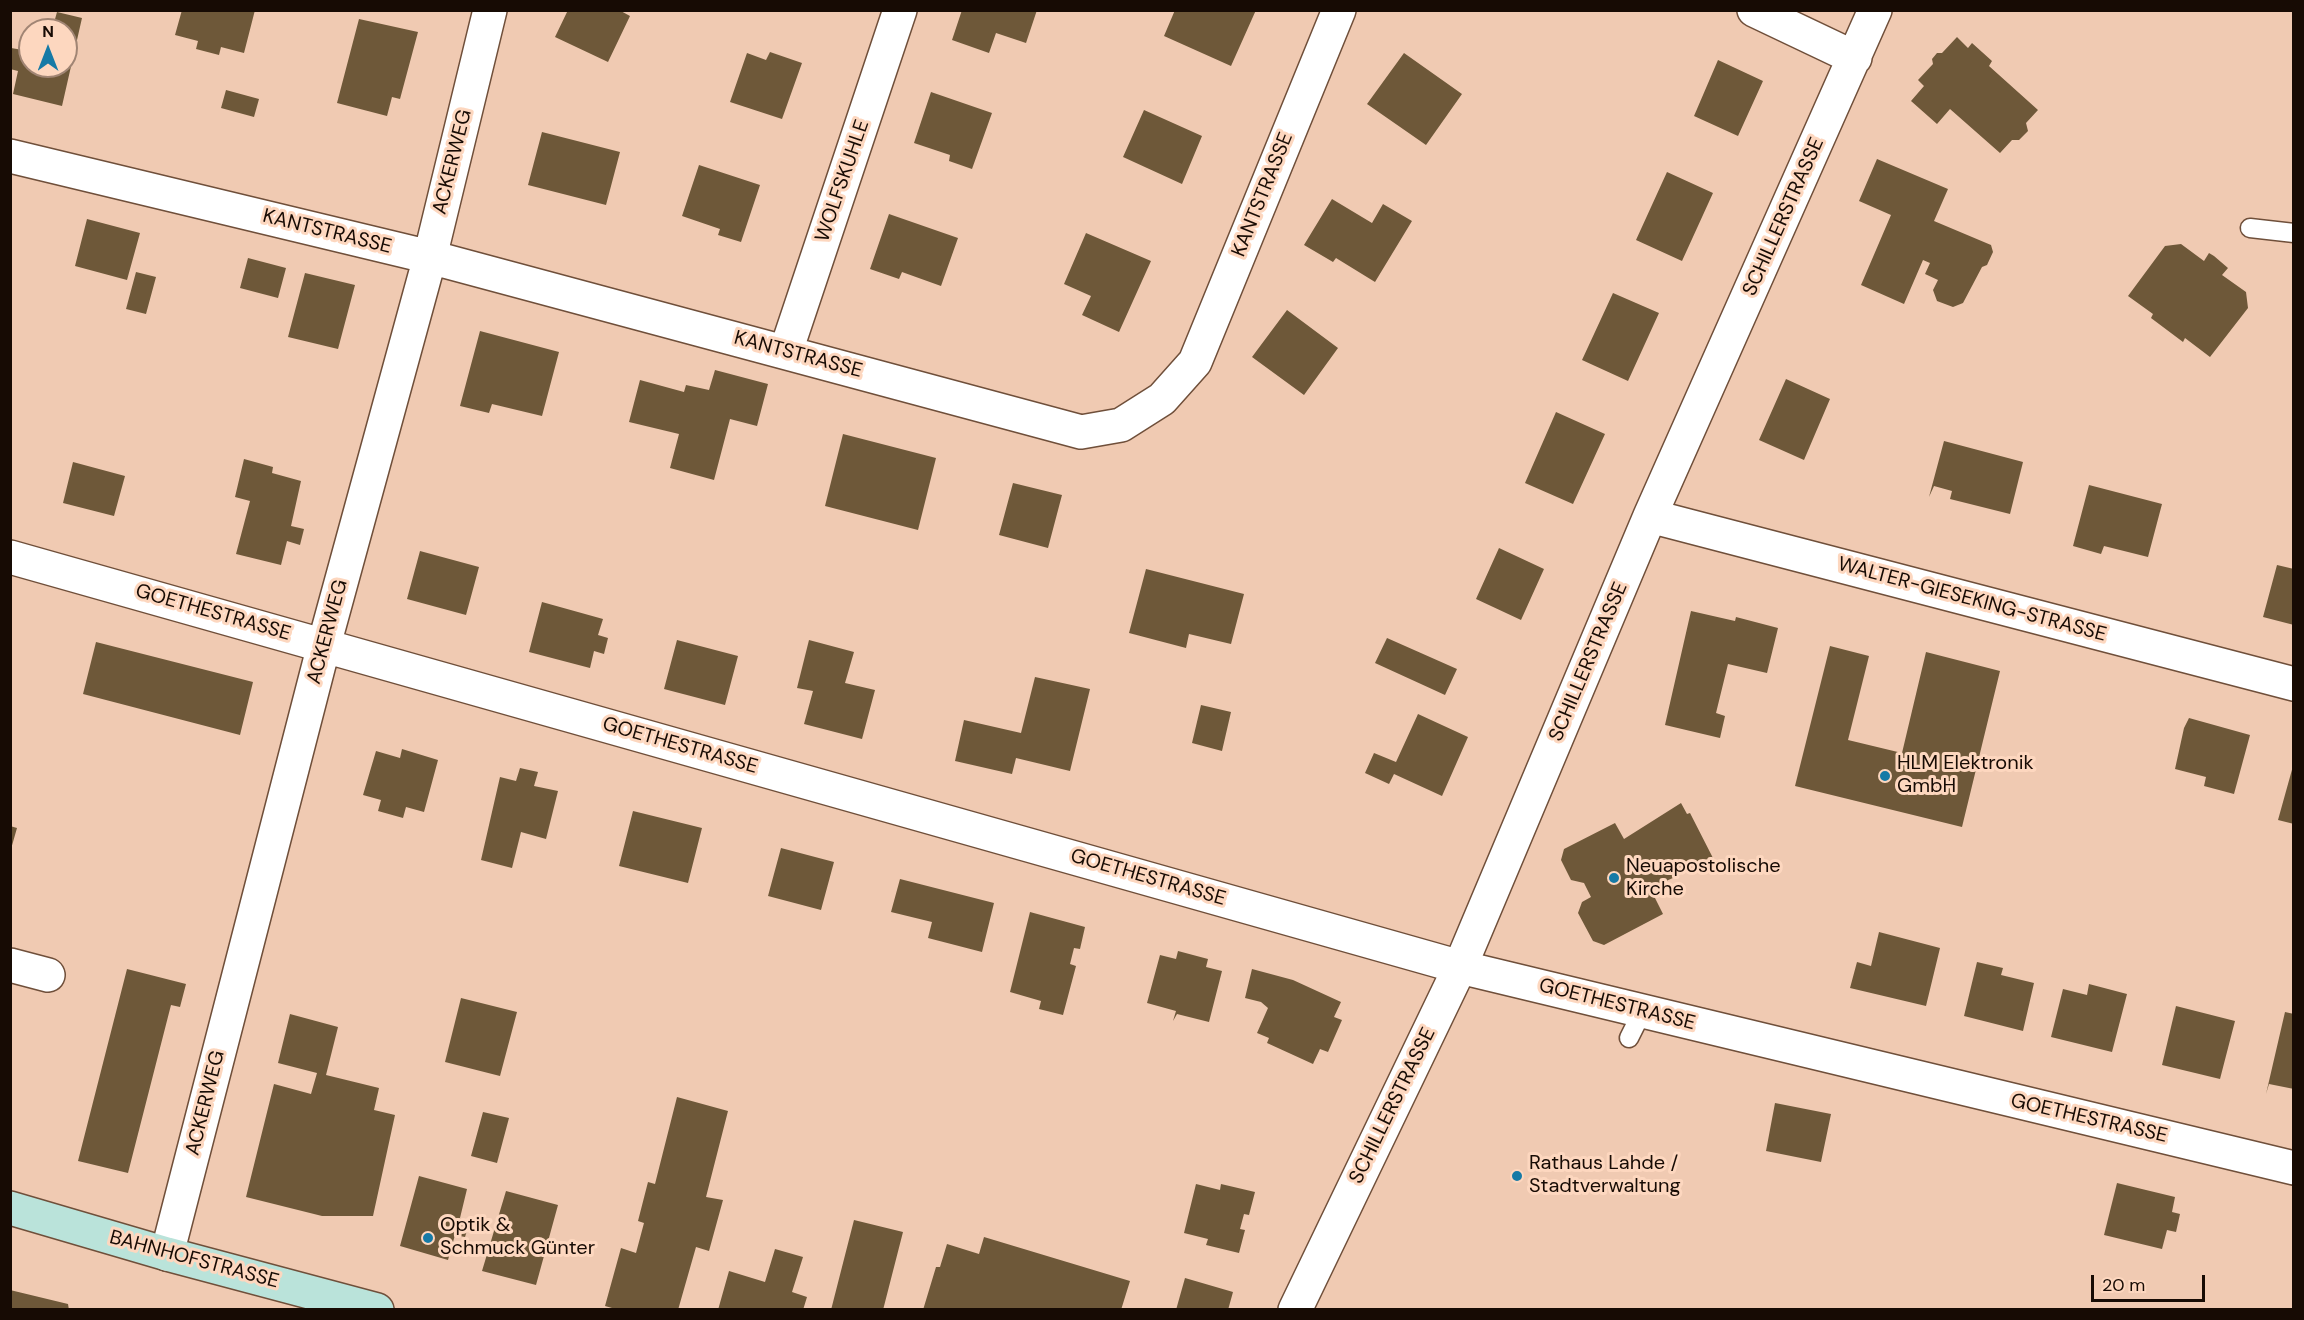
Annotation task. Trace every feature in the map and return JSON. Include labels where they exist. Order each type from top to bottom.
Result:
[{"type":"street","name":"ACKERWEG","points":[[167,1254],[324,645],[430,257],[490,10]]},
{"type":"street","name":"WOLFSKUHLE","points":[[786,351],[900,10]]},
{"type":"street","name":"KANTSTRASSE","points":[[10,156],[430,257],[1081,432],[1121,425],[1162,399],[1195,362],[1339,10]]},
{"type":"street","points":[[1754,10],[1856,58]]},
{"type":"street","name":"SCHILLERSTRASSE","points":[[1296,1310],[1460,967],[1650,516],[1856,58],[1875,10]]},
{"type":"street","name":"WALTER-GIESEKING-STRASSE","points":[[1650,516],[2294,684]]},
{"type":"street","name":"GOETHESTRASSE","points":[[10,557],[1460,967],[1636,1025],[2294,1168]]},
{"type":"street","points":[[10,965],[48,975]]},
{"type":"street","name":"BAHNHOFSTRASSE","points":[[10,1208],[167,1254],[377,1310]]},
{"type":"lane","points":[[2250,228],[2294,233]]},
{"type":"building","points":[[182,10],[255,10],[244,53],[221,47],[219,55],[196,49],[198,41],[175,35]]},
{"type":"building","points":[[568,10],[619,10],[630,16],[608,62],[555,37]]},
{"type":"building","points":[[962,10],[1037,10],[1026,43],[996,33],[989,53],[952,40]]},
{"type":"building","points":[[1175,10],[1256,10],[1231,66],[1164,36]]},
{"type":"building","points":[[57,12],[82,18],[78,36],[78,18],[55,18]]},
{"type":"building","points":[[359,19],[418,32],[400,99],[392,97],[387,116],[337,103]]},
{"type":"building","points":[[1957,37],[1968,48],[1972,43],[1992,61],[1989,66],[2038,110],[2026,123],[2028,131],[2019,140],[2012,140],[2000,153],[1950,109],[1937,124],[1911,101],[1924,86],[1918,80],[1933,64],[1932,59],[1937,53],[1942,53]]},
{"type":"building","points":[[11,48],[18,49],[18,71],[10,69]]},
{"type":"building","points":[[770,52],[802,63],[782,119],[730,102],[747,53],[766,60]]},
{"type":"building","points":[[1404,53],[1462,94],[1426,145],[1367,104]]},
{"type":"building","points":[[1718,60],[1763,81],[1738,136],[1694,116]]},
{"type":"building","points":[[18,71],[18,78],[68,78],[62,106],[13,94]]},
{"type":"building","points":[[226,90],[259,99],[254,117],[221,108]]},
{"type":"building","points":[[931,92],[992,113],[972,169],[949,161],[950,155],[914,143]]},
{"type":"building","points":[[1144,110],[1202,136],[1182,184],[1123,157]]},
{"type":"building","points":[[542,132],[620,152],[606,205],[528,185]]},
{"type":"building","points":[[1877,159],[1948,189],[1934,221],[1991,245],[1993,252],[1987,265],[1982,267],[1963,303],[1953,307],[1937,301],[1933,290],[1938,280],[1925,274],[1930,263],[1923,260],[1904,304],[1861,285],[1891,215],[1859,201]]},
{"type":"building","points":[[699,165],[760,185],[741,242],[718,235],[720,229],[682,216]]},
{"type":"building","points":[[1667,172],[1713,193],[1682,261],[1636,240]]},
{"type":"building","points":[[1332,199],[1372,223],[1383,204],[1412,221],[1375,282],[1336,258],[1333,262],[1304,245]]},
{"type":"building","points":[[889,214],[958,238],[941,286],[902,272],[899,279],[870,269]]},
{"type":"building","points":[[87,219],[140,233],[127,280],[75,266]]},
{"type":"building","points":[[1086,233],[1151,261],[1119,332],[1082,315],[1091,296],[1064,284]]},
{"type":"building","points":[[2181,244],[2204,261],[2209,253],[2214,256],[2228,268],[2222,275],[2246,292],[2248,308],[2210,357],[2185,338],[2183,342],[2151,318],[2153,314],[2128,296],[2165,246]]},
{"type":"building","points":[[248,258],[286,268],[278,298],[240,288]]},
{"type":"building","points":[[136,272],[156,277],[146,314],[126,309]]},
{"type":"building","points":[[305,273],[355,285],[338,349],[288,337]]},
{"type":"building","points":[[1613,293],[1659,313],[1628,381],[1582,360]]},
{"type":"building","points":[[1287,310],[1338,348],[1304,395],[1252,357]]},
{"type":"building","points":[[480,331],[559,352],[542,416],[492,404],[489,413],[460,406]]},
{"type":"building","points":[[715,370],[768,384],[757,426],[730,419],[714,480],[670,468],[679,434],[629,422],[640,380],[684,392],[686,385],[709,390]]},
{"type":"building","points":[[1786,379],[1830,399],[1804,460],[1759,440]]},
{"type":"building","points":[[1556,412],[1605,434],[1573,504],[1525,483]]},
{"type":"building","points":[[843,434],[936,458],[918,530],[825,506]]},
{"type":"building","points":[[1944,441],[2023,462],[2010,514],[1950,499],[1952,491],[1934,486],[1929,497]]},
{"type":"building","points":[[244,459],[273,467],[272,473],[301,481],[291,526],[304,529],[300,545],[287,541],[281,565],[236,554],[250,501],[235,497]]},
{"type":"building","points":[[73,462],[125,476],[114,516],[63,503]]},
{"type":"building","points":[[1013,483],[1062,495],[1048,548],[999,535]]},
{"type":"building","points":[[2089,485],[2162,504],[2148,557],[2104,546],[2101,554],[2073,546]]},
{"type":"building","points":[[1499,548],[1544,569],[1521,620],[1476,599]]},
{"type":"building","points":[[420,551],[479,567],[466,615],[407,599]]},
{"type":"building","points":[[2277,565],[2294,569],[2294,625],[2263,617]]},
{"type":"building","points":[[1146,569],[1244,594],[1231,644],[1189,634],[1186,648],[1129,633]]},
{"type":"building","points":[[542,602],[603,619],[598,635],[608,638],[604,654],[594,651],[590,668],[529,652]]},
{"type":"building","points":[[1691,611],[1735,621],[1736,617],[1778,628],[1767,673],[1728,664],[1716,713],[1725,716],[1720,738],[1665,725]]},
{"type":"building","points":[[1387,638],[1457,669],[1445,695],[1375,663]]},
{"type":"building","points":[[677,640],[738,656],[725,705],[664,689]]},
{"type":"building","points":[[809,640],[854,652],[845,683],[875,690],[862,739],[804,724],[813,691],[797,688]]},
{"type":"building","points":[[96,642],[253,682],[240,735],[83,694]]},
{"type":"building","points":[[1830,646],[1869,656],[1848,740],[1902,753],[1926,652],[2000,671],[1962,827],[1795,786]]},
{"type":"building","points":[[1035,677],[1090,689],[1070,771],[1016,758],[1012,774],[955,761],[964,720],[1021,733]]},
{"type":"building","points":[[1201,705],[1231,712],[1222,751],[1192,743]]},
{"type":"building","points":[[1418,714],[1468,737],[1442,796],[1394,774],[1389,784],[1365,773],[1374,753],[1396,762]]},
{"type":"building","points":[[2189,718],[2250,735],[2234,794],[2204,786],[2206,777],[2175,769],[2184,728]]},
{"type":"building","points":[[402,749],[438,760],[424,812],[406,807],[403,818],[378,811],[381,800],[363,795],[376,751],[400,758]]},
{"type":"building","points":[[2294,766],[2294,824],[2278,820]]},
{"type":"building","points":[[520,768],[538,772],[534,786],[558,791],[546,839],[521,832],[512,868],[481,860],[500,777],[516,781]]},
{"type":"building","points":[[1681,803],[1687,814],[1690,813],[1714,860],[1650,888],[1663,914],[1604,945],[1593,941],[1578,913],[1582,902],[1591,897],[1584,883],[1571,880],[1561,860],[1564,849],[1615,823],[1624,839]]},
{"type":"building","points":[[633,811],[702,828],[688,883],[619,866]]},
{"type":"building","points":[[10,826],[17,828],[11,849],[10,849]]},
{"type":"building","points":[[781,848],[834,862],[821,910],[768,896]]},
{"type":"building","points":[[900,879],[994,903],[982,952],[928,938],[932,922],[891,912]]},
{"type":"building","points":[[1030,912],[1085,927],[1080,949],[1074,948],[1070,964],[1076,966],[1063,1015],[1039,1009],[1041,1001],[1010,992]]},
{"type":"building","points":[[1879,932],[1940,948],[1926,1006],[1850,988],[1857,962],[1871,966]]},
{"type":"building","points":[[1178,951],[1208,959],[1206,967],[1222,971],[1209,1022],[1177,1014],[1173,1021],[1176,1011],[1147,1003],[1160,955],[1176,959]]},
{"type":"building","points":[[1977,962],[2003,968],[2001,975],[2034,983],[2023,1031],[1964,1016]]},
{"type":"building","points":[[127,969],[186,984],[180,1007],[171,1005],[128,1173],[78,1161]]},
{"type":"building","points":[[1252,969],[1293,980],[1341,1002],[1334,1017],[1342,1020],[1328,1052],[1320,1049],[1313,1064],[1267,1043],[1269,1038],[1257,1033],[1268,1008],[1261,1002],[1245,998]]},
{"type":"building","points":[[2089,984],[2127,994],[2112,1052],[2051,1037],[2063,989],[2087,995]]},
{"type":"building","points":[[461,998],[517,1012],[500,1076],[445,1062]]},
{"type":"building","points":[[2176,1006],[2235,1021],[2220,1079],[2162,1065]]},
{"type":"building","points":[[2285,1012],[2294,1014],[2294,1089],[2269,1084],[2266,1094]]},
{"type":"building","points":[[290,1014],[338,1027],[326,1075],[379,1088],[374,1110],[395,1115],[373,1216],[322,1216],[246,1197],[274,1084],[311,1094],[317,1073],[278,1063]]},
{"type":"building","points":[[677,1097],[728,1111],[706,1197],[723,1200],[709,1251],[696,1247],[678,1310],[619,1310],[605,1306],[621,1248],[636,1253],[644,1223],[638,1221],[648,1182],[655,1184]]},
{"type":"building","points":[[1775,1103],[1831,1114],[1821,1162],[1766,1151]]},
{"type":"building","points":[[483,1112],[509,1118],[497,1163],[471,1156]]},
{"type":"building","points":[[419,1176],[467,1189],[460,1218],[470,1221],[465,1237],[455,1235],[448,1260],[400,1246]]},
{"type":"building","points":[[2117,1183],[2175,1197],[2172,1212],[2180,1214],[2176,1232],[2167,1230],[2162,1249],[2104,1235]]},
{"type":"building","points":[[1196,1184],[1220,1190],[1221,1184],[1255,1192],[1249,1215],[1244,1214],[1240,1229],[1245,1230],[1239,1253],[1206,1245],[1208,1239],[1184,1233]]},
{"type":"building","points":[[506,1191],[558,1205],[536,1285],[482,1271]]},
{"type":"building","points":[[854,1220],[903,1232],[883,1310],[831,1310]]},
{"type":"building","points":[[984,1237],[1130,1281],[1121,1310],[923,1310],[936,1267],[940,1267],[947,1244],[979,1254]]},
{"type":"building","points":[[775,1249],[803,1257],[792,1292],[807,1297],[803,1310],[718,1310],[729,1271],[765,1282]]},
{"type":"building","points":[[1185,1278],[1233,1292],[1228,1310],[1176,1310]]},
{"type":"building","points":[[10,1290],[68,1304],[69,1310],[10,1310]]},
{"type":"place","name":"HLM Elektronik GmbH","points":[[1885,776]]},
{"type":"place","name":"Neuapostolische Kirche","points":[[1614,878]]},
{"type":"place","name":"Rathaus Lahde / Stadtverwaltung","points":[[1517,1176]]},
{"type":"place","name":"Optik & Schmuck Günter","points":[[428,1238]]}]
